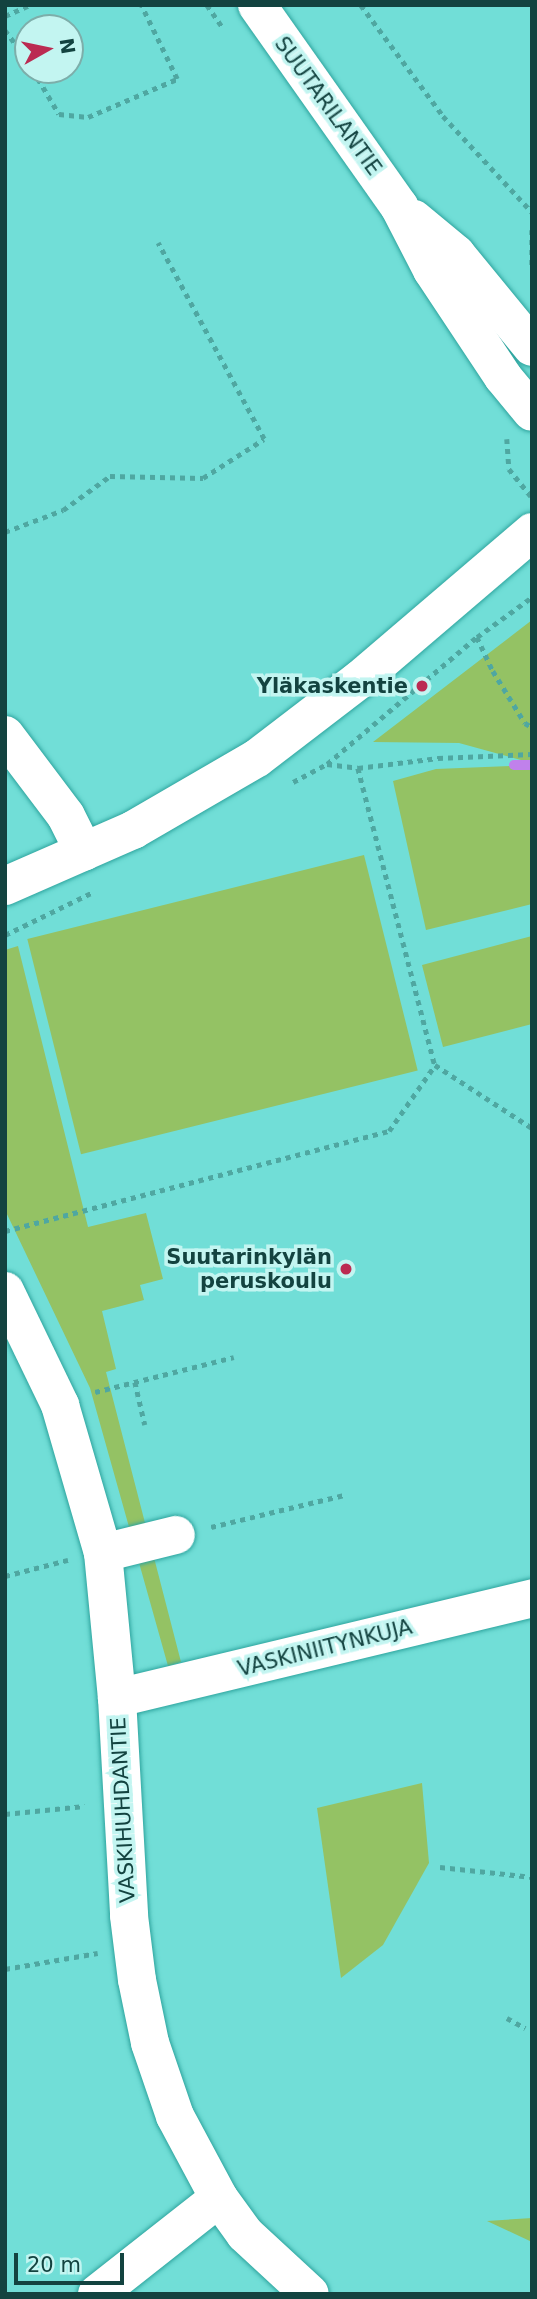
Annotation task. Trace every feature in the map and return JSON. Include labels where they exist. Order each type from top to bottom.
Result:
[{"type":"street","name":"SUUTARILANTIE","points":[[257,5],[400,206],[432,270],[503,377],[532,412]]},
{"type":"street","name":"SUUTARILANTIE","points":[[400,206],[456,254],[532,347]]},
{"type":"street","points":[[5,886],[133,830],[257,758],[359,680],[532,532]]},
{"type":"street","points":[[5,734],[66,816],[84,852]]},
{"type":"street","name":"VASKIHUHDANTIE","points":[[5,1291],[60,1405],[117,1698],[129,1916],[137,1980],[150,2043],[175,2116],[219,2198],[244,2234],[310,2294]]},
{"type":"street","points":[[89,1555],[176,1535]]},
{"type":"street","name":"VASKINIITYNKUJA","points":[[117,1698],[532,1598]]},
{"type":"street","points":[[97,2294],[219,2198]]},
{"type":"path","points":[[5,16],[30,5]]},
{"type":"path","points":[[41,84],[59,114],[88,117],[177,79],[141,5]]},
{"type":"path","points":[[361,5],[443,116],[532,212]]},
{"type":"path","points":[[532,230],[532,269]]},
{"type":"path","points":[[5,533],[63,510],[110,476],[203,478],[264,439],[158,243]]},
{"type":"path","points":[[509,469],[532,497]]},
{"type":"path","points":[[477,637],[499,681],[525,723],[532,727]]},
{"type":"path","points":[[327,764],[358,768],[438,758],[532,754]]},
{"type":"path","points":[[358,768],[435,1065],[532,1128]]},
{"type":"path","points":[[5,1231],[389,1131],[435,1065]]},
{"type":"path","points":[[94,1392],[234,1357]]},
{"type":"path","points":[[135,1382],[145,1425]]},
{"type":"path","points":[[176,1535],[344,1495]]},
{"type":"path","points":[[5,1576],[89,1555]]},
{"type":"path","points":[[5,1814],[97,1805]]},
{"type":"path","points":[[440,1867],[532,1877]]},
{"type":"path","points":[[5,1969],[108,1952]]},
{"type":"path","points":[[507,2018],[525,2028]]},
{"type":"green space","points":[[532,620],[532,763],[459,743],[373,742]]},
{"type":"green space","points":[[532,765],[532,904],[426,930],[393,781],[436,769]]},
{"type":"green space","points":[[364,855],[418,1070],[81,1154],[27,939]]},
{"type":"green space","points":[[532,936],[532,1024],[443,1047],[422,965]]},
{"type":"green space","points":[[18,946],[88,1227],[146,1213],[163,1279],[140,1285],[144,1300],[102,1311],[116,1369],[106,1372],[181,1662],[168,1666],[90,1388],[5,1210],[5,950]]},
{"type":"green space","points":[[422,1783],[429,1863],[383,1945],[341,1978],[317,1808]]},
{"type":"green space","points":[[532,2218],[532,2242],[487,2221]]},
{"type":"waterway","points":[[514,765],[532,765]]},
{"type":"place","name":"Yläkaskentie","points":[[422,686]]},
{"type":"place","name":"Suutarinkylän peruskoulu","points":[[346,1269]]}]
